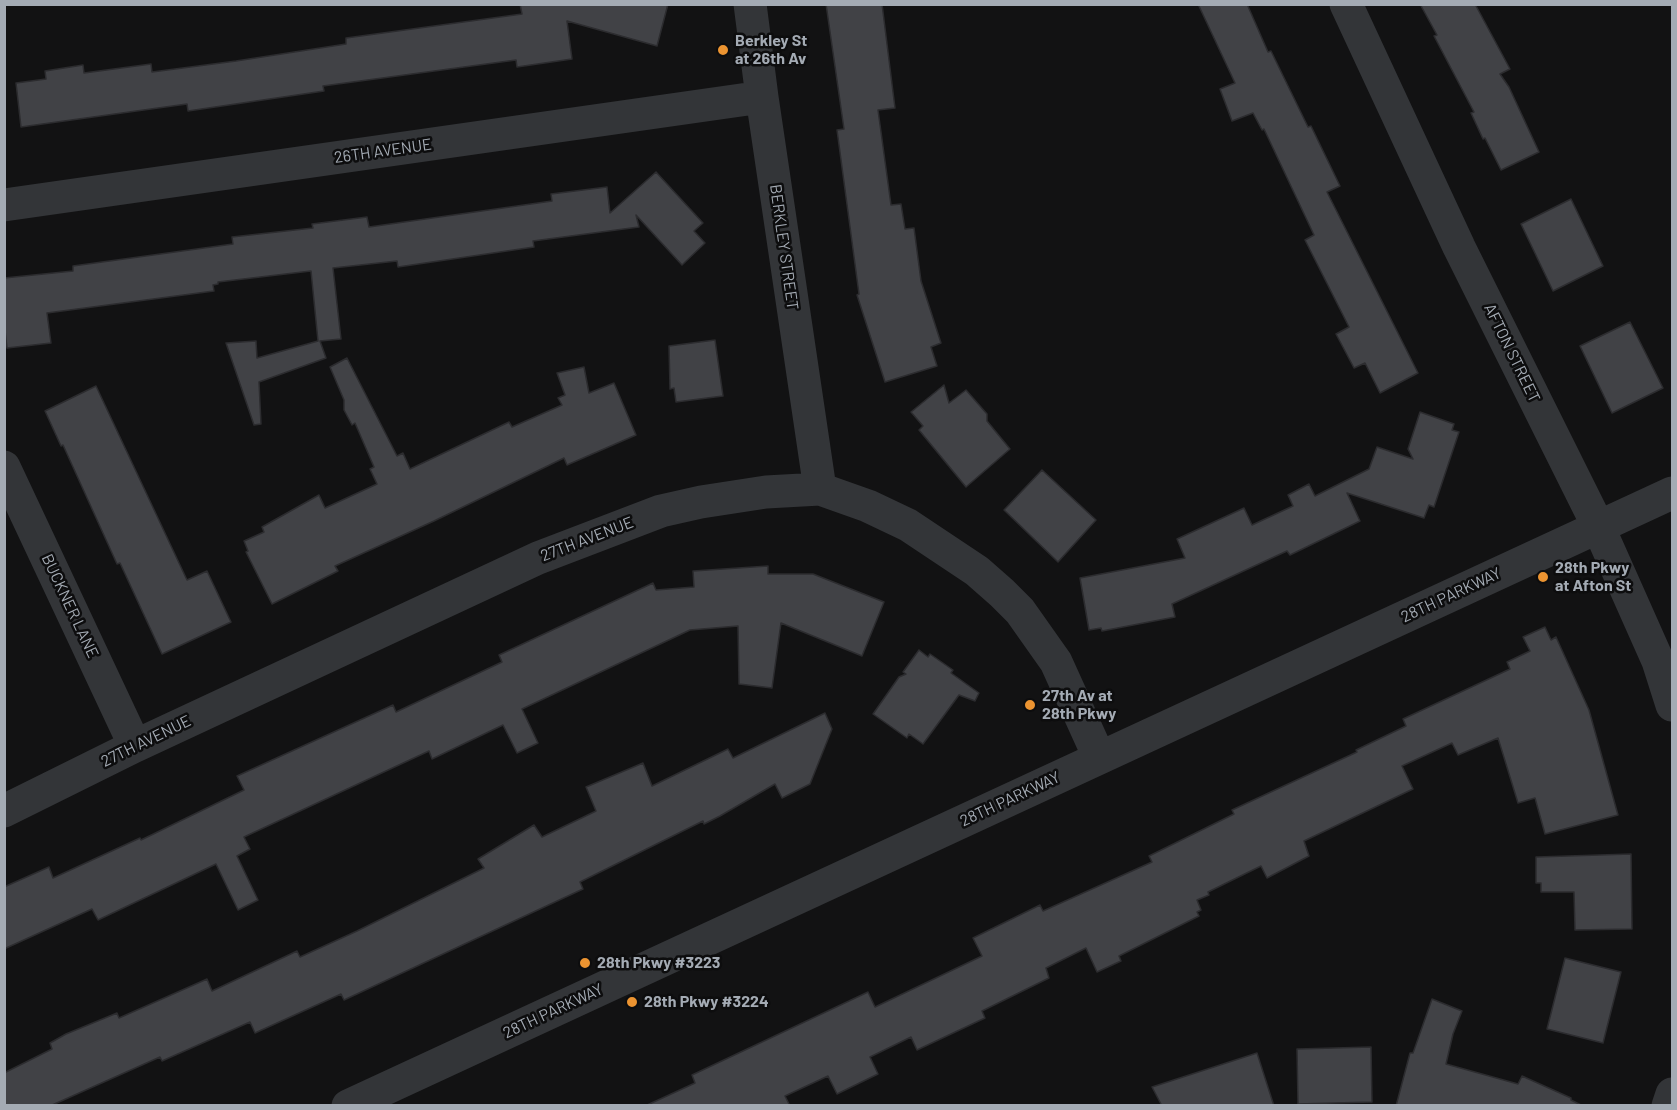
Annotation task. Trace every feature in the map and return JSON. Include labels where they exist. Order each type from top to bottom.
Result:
[{"type":"street","name":"BERKLEY STREET","points":[[750,4],[820,489]]},
{"type":"street","name":"AFTON STREET","points":[[1346,4],[1460,247],[1598,526],[1658,661],[1672,705]]},
{"type":"street","name":"26TH AVENUE","points":[[4,205],[762,97]]},
{"type":"street","name":"BUCKNER LANE","points":[[4,467],[135,746]]},
{"type":"street","name":"27TH AVENUE","points":[[4,811],[135,746],[538,558],[661,511],[766,492],[820,489],[868,506],[908,525],[977,571],[1002,593],[1020,611],[1056,662],[1099,757]]},
{"type":"street","name":"28TH PARKWAY","points":[[348,1106],[1099,757],[1331,652],[1598,526],[1672,494]]},
{"type":"street","points":[[1668,1106],[1672,1094]]},
{"type":"building","points":[[520,4],[668,4],[657,46],[567,21],[572,59],[517,67],[516,60],[323,86],[324,91],[188,111],[187,104],[21,127],[16,83],[46,79],[45,71],[83,65],[84,73],[151,64],[152,72],[236,61],[346,44],[346,38],[522,14]]},
{"type":"building","points":[[826,4],[882,4],[895,108],[878,110],[891,205],[901,204],[905,229],[914,228],[921,281],[941,343],[931,347],[937,366],[885,382],[857,295],[859,294],[837,130],[844,129]]},
{"type":"building","points":[[1198,4],[1247,4],[1268,52],[1271,51],[1340,186],[1327,192],[1418,373],[1380,393],[1365,363],[1354,368],[1336,334],[1349,327],[1305,240],[1314,235],[1264,129],[1262,130],[1253,113],[1232,121],[1220,89],[1235,83]]},
{"type":"building","points":[[1420,4],[1475,4],[1510,69],[1500,74],[1509,87],[1539,152],[1501,170],[1485,138],[1483,139],[1471,113],[1474,112]]},
{"type":"building","points":[[656,172],[703,223],[694,231],[705,243],[682,265],[636,215],[639,227],[533,241],[534,247],[398,267],[397,261],[333,268],[341,339],[320,341],[326,358],[259,382],[261,424],[254,425],[226,343],[256,341],[257,358],[318,341],[311,271],[218,282],[213,285],[214,291],[47,313],[51,343],[7,348],[4,322],[4,278],[73,271],[73,266],[233,244],[232,237],[313,228],[312,224],[367,217],[369,227],[552,201],[551,194],[607,187],[610,213]]},
{"type":"building","points":[[1571,199],[1603,266],[1553,291],[1521,224]]},
{"type":"building","points":[[1630,322],[1663,388],[1612,413],[1580,346]]},
{"type":"building","points":[[715,340],[723,396],[676,402],[674,388],[670,389],[669,346]]},
{"type":"building","points":[[347,358],[397,456],[403,453],[410,469],[509,422],[512,427],[562,405],[558,398],[565,395],[557,373],[584,367],[589,393],[614,383],[636,435],[567,465],[564,458],[335,566],[338,571],[272,604],[246,552],[248,551],[244,541],[264,532],[262,527],[319,495],[325,508],[377,484],[370,469],[374,467],[355,423],[352,425],[344,410],[344,400],[330,367]]},
{"type":"building","points":[[944,385],[949,403],[966,390],[987,414],[987,421],[1010,449],[966,487],[919,430],[923,426],[911,412]]},
{"type":"building","points":[[96,386],[187,580],[207,571],[231,622],[162,654],[45,411]]},
{"type":"building","points":[[1420,412],[1454,424],[1452,430],[1459,432],[1434,507],[1429,505],[1424,518],[1347,493],[1360,521],[1290,555],[1287,551],[1172,604],[1175,617],[1102,631],[1101,628],[1089,630],[1080,578],[1185,558],[1177,539],[1244,508],[1252,525],[1293,506],[1288,495],[1309,484],[1315,496],[1369,469],[1377,447],[1413,459],[1408,449]]},
{"type":"building","points":[[1042,470],[1096,520],[1058,562],[1004,510]]},
{"type":"building","points":[[768,566],[768,574],[813,574],[884,602],[862,656],[781,623],[772,688],[739,684],[738,626],[690,630],[522,709],[538,743],[517,753],[503,725],[432,759],[429,751],[244,837],[250,849],[237,856],[258,900],[238,910],[216,864],[98,920],[92,909],[4,949],[4,887],[49,867],[53,878],[140,838],[141,840],[244,790],[237,776],[393,705],[396,712],[502,662],[499,655],[653,583],[656,590],[694,587],[693,571]]},
{"type":"building","points":[[1545,627],[1551,640],[1556,637],[1589,710],[1618,815],[1545,834],[1535,798],[1518,803],[1498,738],[1458,755],[1452,743],[1402,766],[1413,789],[1304,841],[1309,856],[1267,878],[1261,866],[1208,892],[1209,895],[1197,900],[1201,910],[1197,912],[1199,916],[1119,956],[1121,961],[1097,972],[1086,948],[1046,968],[1049,978],[982,1011],[985,1018],[917,1050],[911,1037],[870,1057],[878,1074],[837,1094],[828,1076],[785,1096],[790,1106],[645,1106],[695,1083],[692,1075],[868,992],[875,1007],[982,956],[973,938],[1040,905],[1043,911],[1152,862],[1149,856],[1234,814],[1232,810],[1357,752],[1356,750],[1406,726],[1403,719],[1510,669],[1507,662],[1530,651],[1523,637]]},
{"type":"building","points":[[919,650],[928,657],[930,654],[953,670],[951,673],[979,693],[975,701],[959,695],[923,744],[909,734],[907,738],[873,714],[899,677],[906,674],[903,672]]},
{"type":"building","points":[[825,713],[832,729],[810,784],[782,798],[775,784],[720,816],[704,824],[703,821],[580,882],[583,889],[344,1000],[341,994],[255,1033],[250,1022],[162,1061],[160,1057],[50,1106],[4,1106],[4,1073],[52,1049],[50,1043],[66,1034],[117,1013],[119,1018],[207,979],[212,991],[297,951],[300,957],[357,931],[484,868],[478,859],[534,825],[542,837],[596,811],[586,787],[643,763],[652,786],[728,749],[733,758]]},
{"type":"building","points":[[1631,854],[1632,929],[1575,930],[1574,892],[1541,892],[1541,883],[1536,883],[1536,857]]},
{"type":"building","points":[[1565,958],[1621,972],[1603,1043],[1547,1029]]},
{"type":"building","points":[[1432,999],[1462,1011],[1453,1034],[1446,1064],[1518,1084],[1522,1076],[1571,1098],[1583,1106],[1396,1106],[1410,1053],[1413,1053]]},
{"type":"building","points":[[1371,1047],[1372,1102],[1298,1104],[1297,1049]]},
{"type":"building","points":[[1257,1053],[1274,1106],[1162,1106],[1152,1087]]},
{"type":"place","name":"Berkley St at 26th Av","points":[[723,50]]},
{"type":"place","name":"28th Pkwy at Afton St","points":[[1543,577]]},
{"type":"place","name":"27th Av at 28th Pkwy","points":[[1030,705]]},
{"type":"place","name":"28th Pkwy #3223","points":[[585,963]]},
{"type":"place","name":"28th Pkwy #3224","points":[[632,1002]]}]
